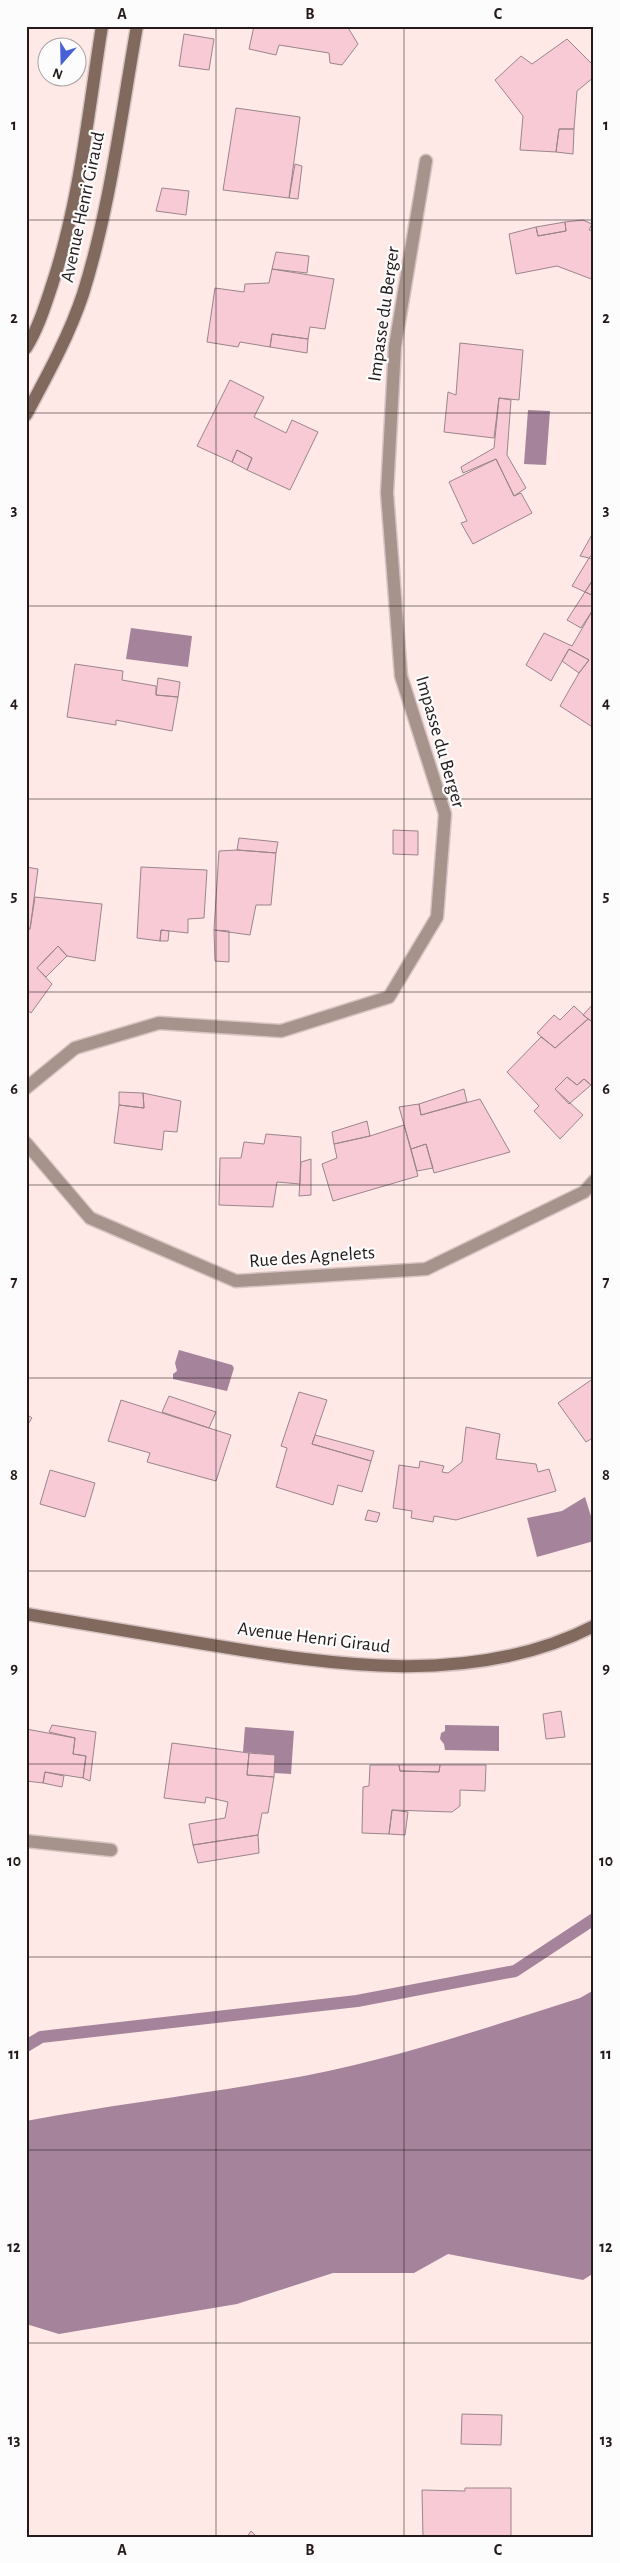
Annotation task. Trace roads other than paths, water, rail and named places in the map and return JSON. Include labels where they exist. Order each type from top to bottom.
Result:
[{"type":"street","name":"Avenue Henri Giraud","points":[[26,348],[45,305],[58,266],[74,205],[102,26]]},
{"type":"street","name":"Avenue Henri Giraud","points":[[26,415],[51,368],[82,296],[104,215],[136,26]]},
{"type":"street","name":"Impasse du Berger","points":[[26,1088],[75,1048],[159,1023],[281,1031],[388,997],[436,917],[445,814],[401,676],[387,494],[395,346],[426,161]]},
{"type":"street","name":"Rue des Agnelets","points":[[26,1143],[90,1218],[236,1281],[426,1269],[584,1192],[594,1181]]},
{"type":"street","name":"Avenue Henri Giraud","points":[[26,1614],[271,1655],[385,1667],[469,1664],[564,1641],[594,1626]]},
{"type":"street","points":[[26,1841],[111,1850]]},
{"type":"waterway","points":[[26,2046],[41,2037],[357,2001],[515,1971],[594,1919]]}]
